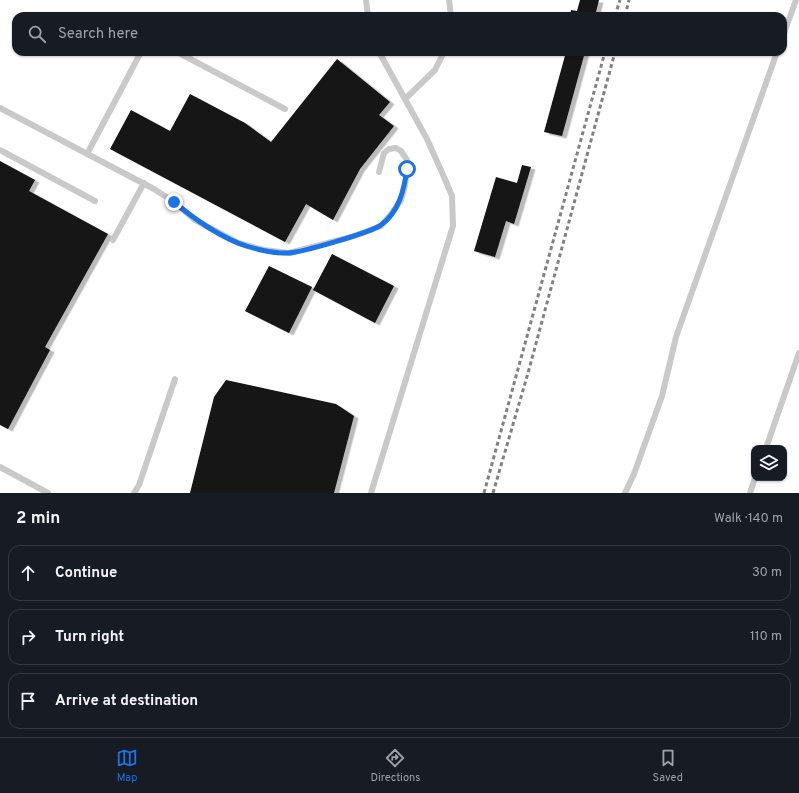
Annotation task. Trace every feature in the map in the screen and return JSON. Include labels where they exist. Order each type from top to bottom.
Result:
[{"type":"lane","points":[[366,0],[368,12]]},
{"type":"lane","points":[[449,0],[450,12]]},
{"type":"lane","points":[[787,25],[796,0]]},
{"type":"lane","points":[[87,154],[139,56]]},
{"type":"lane","points":[[185,56],[285,109]]},
{"type":"lane","points":[[371,493],[453,226],[452,196],[427,139],[381,56]]},
{"type":"lane","points":[[405,100],[435,70],[442,56]]},
{"type":"lane","points":[[625,493],[634,474],[662,396],[676,337],[776,56]]},
{"type":"lane","points":[[0,108],[144,183],[174,202],[195,220],[238,243],[264,250],[289,253],[351,237],[381,226],[401,200],[405,186],[407,160],[402,151],[396,148],[389,149],[384,153],[379,172]]},
{"type":"lane","points":[[0,150],[95,201]]},
{"type":"lane","points":[[113,240],[144,183]]},
{"type":"lane","points":[[767,445],[799,353]]},
{"type":"lane","points":[[134,493],[139,485],[175,379]]},
{"type":"lane","points":[[0,467],[48,493]]},
{"type":"lane","points":[[750,493],[754,481]]},
{"type":"building","points":[[580,0],[599,0],[596,12],[571,12],[571,10],[577,11]]},
{"type":"building","points":[[565,56],[584,56],[562,136],[544,132]]},
{"type":"building","points":[[337,59],[390,102],[379,115],[394,126],[360,169],[333,220],[306,204],[285,242],[110,149],[131,110],[170,131],[190,94],[245,123],[271,142]]},
{"type":"building","points":[[0,161],[35,180],[29,191],[108,234],[45,347],[50,350],[8,429],[0,425]]},
{"type":"building","points":[[522,165],[531,167],[514,224],[506,221],[495,257],[474,251],[496,177],[517,183]]},
{"type":"building","points":[[332,254],[394,286],[375,323],[313,290]]},
{"type":"building","points":[[269,266],[312,287],[289,333],[245,311]]},
{"type":"building","points":[[226,380],[336,404],[354,416],[334,493],[190,493],[214,397]]},
{"type":"railway","points":[[616,12],[620,0]]},
{"type":"railway","points":[[626,12],[629,0]]},
{"type":"railway","points":[[484,493],[604,56]]},
{"type":"railway","points":[[493,493],[528,373],[614,56]]},
{"type":"route","points":[[174,202],[195,220],[238,243],[264,250],[289,253],[351,237],[381,226],[401,200],[405,186],[407,169]]}]
